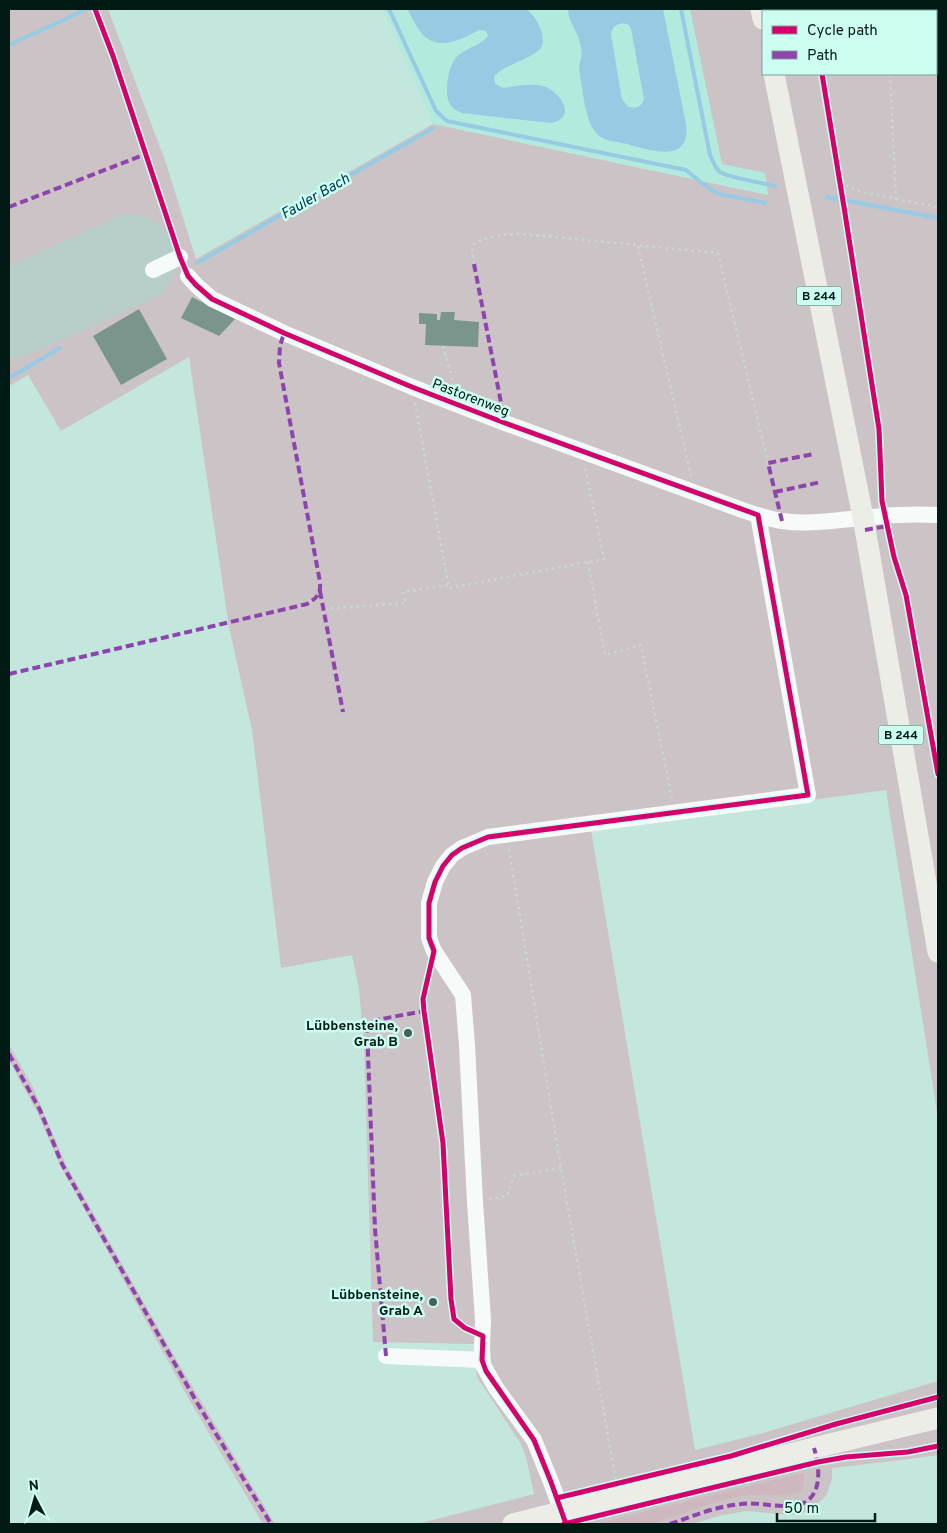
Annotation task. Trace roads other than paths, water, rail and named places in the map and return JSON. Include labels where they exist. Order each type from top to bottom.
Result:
[{"type":"main road","name":"B 244","points":[[774,75],[863,518],[938,952]]},
{"type":"main road","points":[[513,1524],[814,1448],[934,1421]]},
{"type":"street","points":[[154,270],[180,257]]},
{"type":"street","name":"Pastorenweg","points":[[188,276],[212,299],[224,305],[284,333],[412,387],[758,515],[782,521],[796,522],[938,515]]},
{"type":"street","points":[[562,1512],[552,1482],[534,1440],[490,1378],[482,1360],[483,1320],[463,995],[434,952],[429,938],[429,903],[442,866],[462,848],[488,837],[808,795],[758,515]]},
{"type":"street","points":[[386,1356],[482,1360]]},
{"type":"water","points":[[407,9],[527,9],[539,25],[543,37],[541,48],[529,57],[499,72],[494,76],[495,83],[504,88],[538,85],[547,88],[556,94],[563,103],[565,113],[562,118],[551,123],[462,113],[456,110],[448,101],[447,93],[451,66],[461,53],[479,44],[488,36],[486,31],[479,30],[459,40],[437,43],[424,36]]},
{"type":"water","points":[[568,9],[663,9],[686,124],[686,137],[682,145],[676,150],[667,152],[657,151],[607,140],[598,135],[593,129],[587,113],[579,70],[582,56],[581,48]],"holes":[[[623,23],[629,25],[644,99],[640,106],[634,108],[628,107],[622,99],[611,34],[616,25]]]},
{"type":"waterway","points":[[9,45],[87,9]]},
{"type":"waterway","points":[[389,9],[436,111],[447,121],[686,170],[719,194],[765,203]]},
{"type":"waterway","points":[[681,9],[710,155],[714,164],[720,172],[725,174],[775,186]]},
{"type":"waterway","name":"Fauler Bach","points":[[197,263],[433,128]]},
{"type":"waterway","points":[[827,197],[938,218]]},
{"type":"waterway","name":"Fauler Bach","points":[[9,378],[60,348]]},
{"type":"place","name":"Lübbensteine, Grab B","points":[[408,1033]]},
{"type":"place","name":"Lübbensteine, Grab A","points":[[433,1302]]}]
